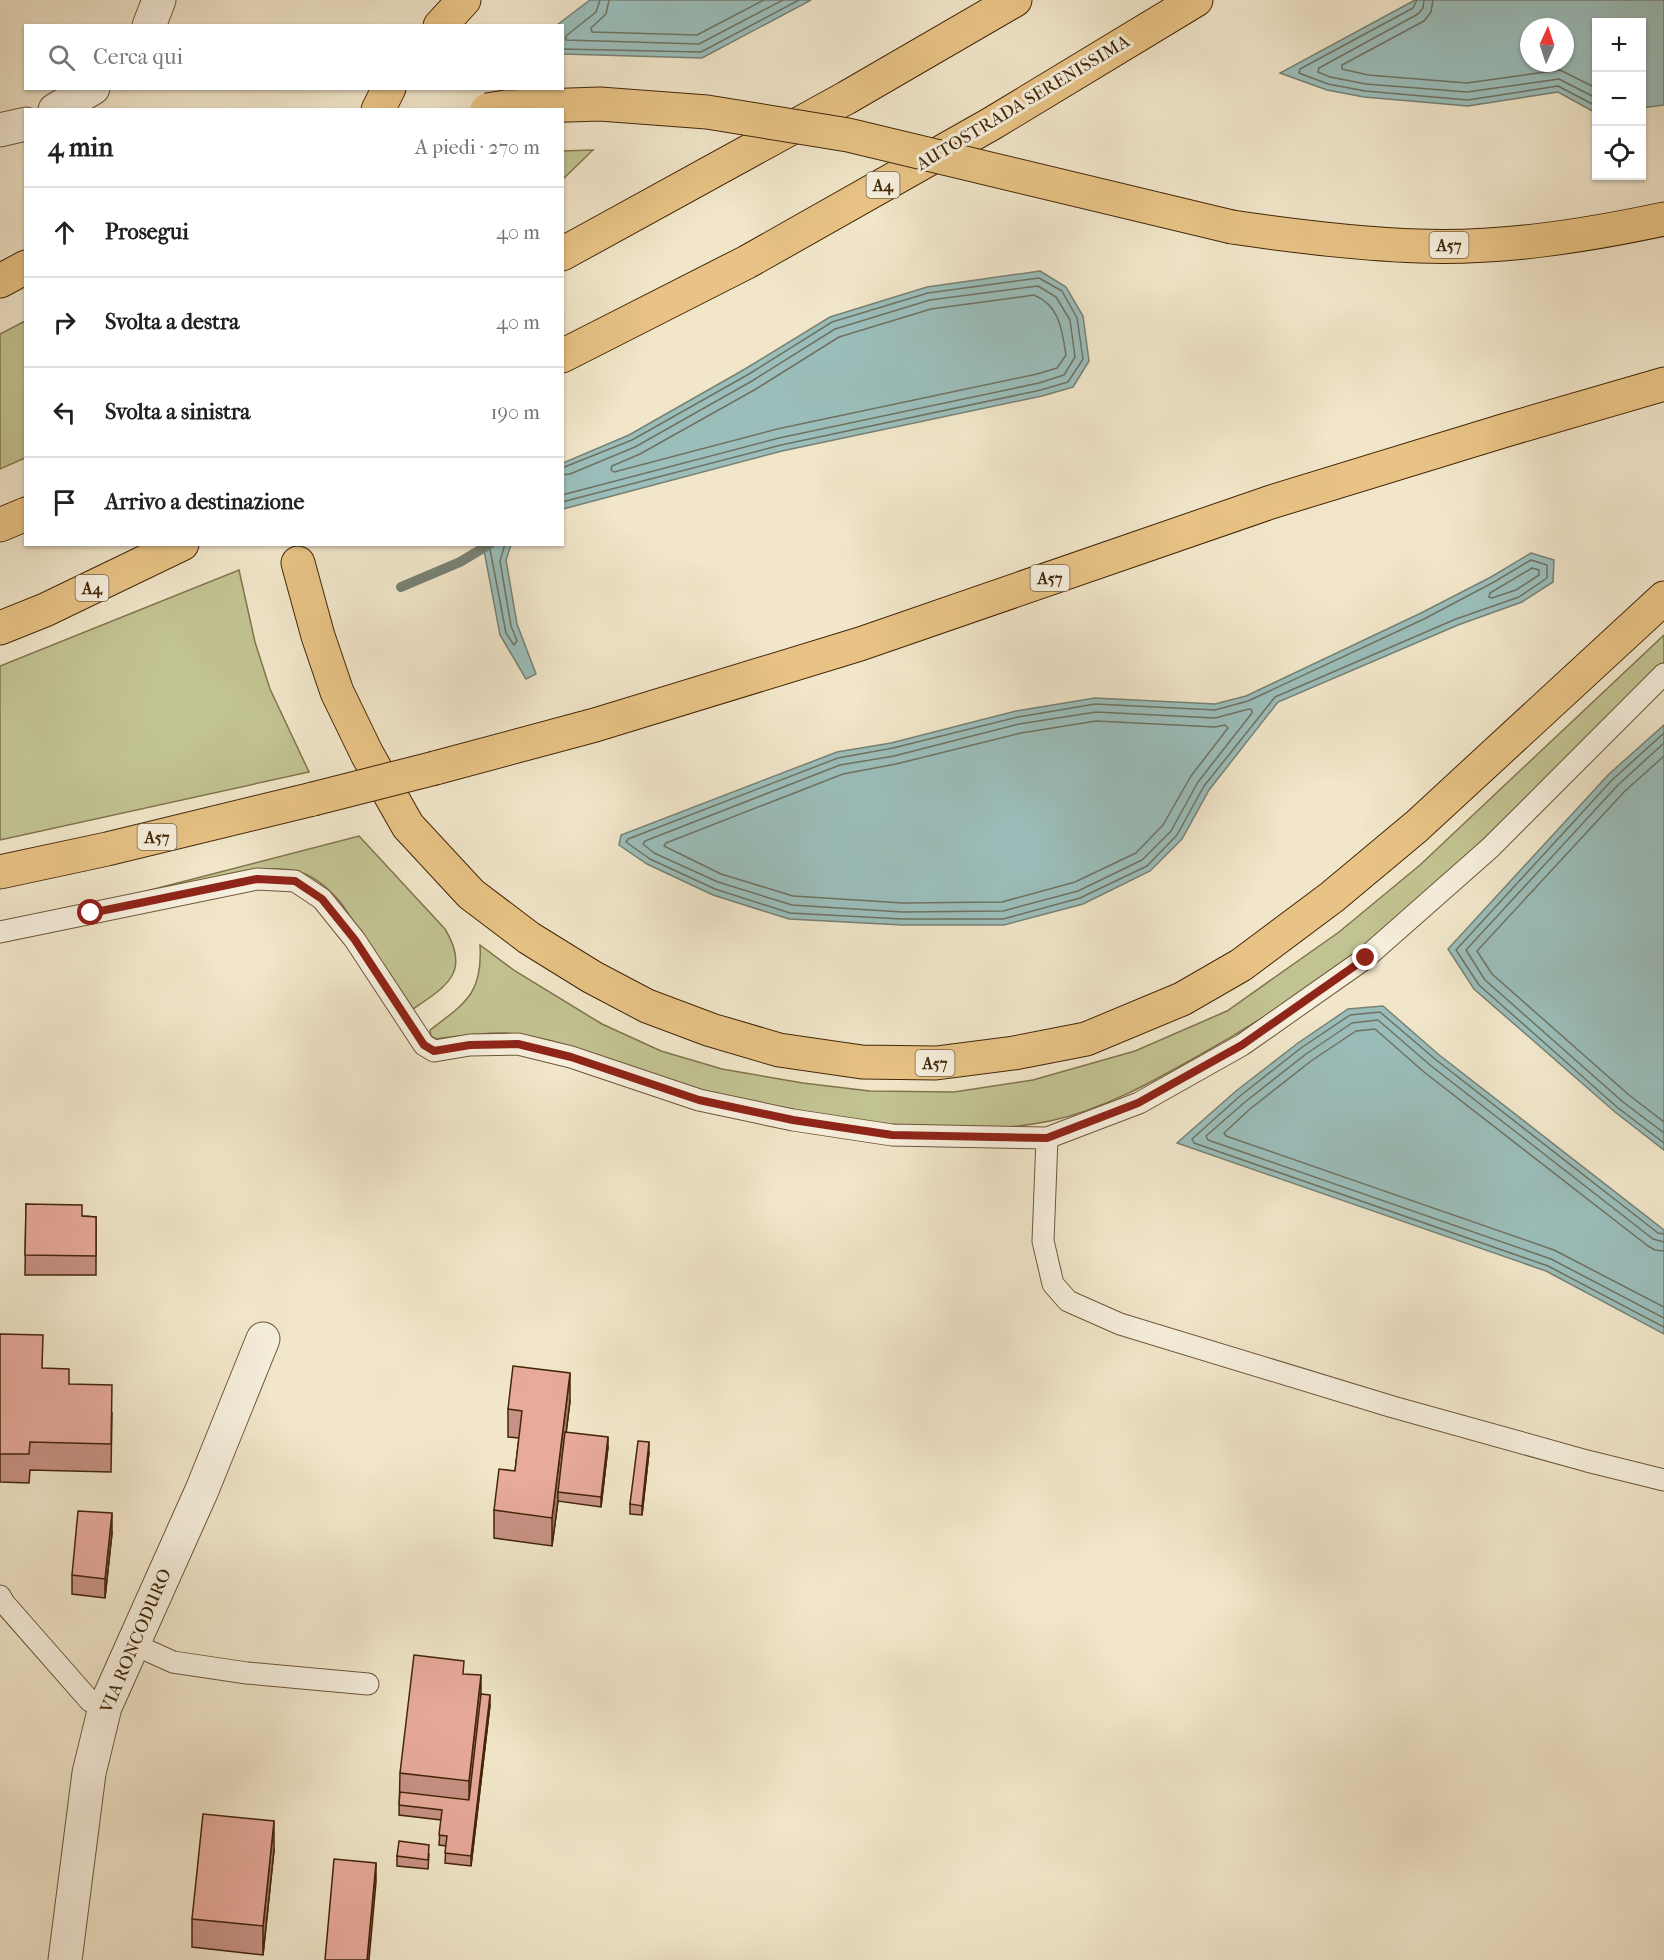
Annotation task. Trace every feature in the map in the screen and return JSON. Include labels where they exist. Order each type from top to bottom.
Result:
[{"type":"highway","points":[[442,24],[464,0]]},
{"type":"highway","points":[[564,253],[846,98],[1015,0]]},
{"type":"highway","name":"AUTOSTRADA SERENISSIMA","points":[[564,356],[767,250],[991,124],[1196,0]]},
{"type":"highway","points":[[379,108],[388,90]]},
{"type":"highway","name":"A57","points":[[499,108],[600,104],[707,112],[848,135],[1232,227],[1323,240],[1420,246],[1508,243],[1611,230],[1664,219]]},
{"type":"highway","name":"A57","points":[[0,872],[313,800],[595,725],[861,644],[1271,502],[1664,384]]},
{"type":"highway","points":[[0,525],[24,515]]},
{"type":"highway","name":"A4","points":[[0,628],[45,610],[178,546]]},
{"type":"highway","name":"A57","points":[[298,563],[318,636],[337,692],[367,754],[408,826],[471,894],[529,938],[592,978],[647,1005],[711,1030],[779,1050],[862,1062],[936,1064],[1014,1053],[1086,1038],[1182,999],[1241,965],[1332,897],[1417,826],[1664,598]]},
{"type":"street","points":[[151,24],[159,0]]},
{"type":"street","points":[[58,108],[90,90]]},
{"type":"street","points":[[0,130],[24,124]]},
{"type":"street","name":"VIA RONCODURO","points":[[65,1960],[89,1773],[105,1707],[202,1490],[263,1338]]},
{"type":"lane","points":[[0,932],[257,879],[295,881],[322,899],[355,940],[400,1012],[424,1045],[434,1051],[470,1045],[518,1044],[571,1057],[699,1100],[804,1122],[892,1135],[1047,1138],[1149,1098],[1242,1045],[1363,960],[1490,848],[1664,674]]},
{"type":"lane","points":[[1047,1138],[1043,1241],[1053,1284],[1068,1301],[1120,1324],[1382,1403],[1587,1461],[1664,1480]]},
{"type":"lane","points":[[0,1596],[90,1701],[105,1707]]},
{"type":"lane","points":[[133,1644],[173,1662],[247,1673],[368,1684]]},
{"type":"green space","points":[[593,150],[564,178],[564,151]]},
{"type":"green space","points":[[24,322],[24,458],[0,469],[0,334]]},
{"type":"green space","points":[[239,570],[255,642],[270,689],[309,772],[0,840],[0,666]]},
{"type":"green space","points":[[1664,635],[1664,662],[1479,844],[1362,947],[1303,991],[1219,1044],[1163,1076],[1089,1110],[1050,1121],[986,1129],[888,1125],[755,1104],[683,1085],[578,1049],[525,1035],[480,1034],[436,1039],[431,1036],[430,1030],[462,1004],[475,986],[480,962],[480,945],[515,971],[602,1024],[661,1051],[722,1069],[803,1083],[870,1091],[954,1092],[1033,1080],[1135,1051],[1227,1011],[1339,932],[1420,865]]},
{"type":"green space","points":[[359,836],[445,929],[456,956],[452,977],[436,993],[413,1009],[341,903],[321,884],[303,873],[286,869],[255,871],[131,895]]},
{"type":"water","points":[[590,0],[811,0],[702,58],[564,54],[564,24],[558,24]]},
{"type":"water","points":[[1415,0],[1664,0],[1664,105],[1646,107],[1646,18],[1592,18],[1592,111],[1558,92],[1468,106],[1364,97],[1327,90],[1280,73]]},
{"type":"water","points":[[1040,271],[1066,287],[1083,316],[1089,361],[1073,387],[1042,396],[782,451],[564,509],[564,463],[629,435],[745,369],[830,317],[927,287]]},
{"type":"water","points":[[483,546],[511,546],[506,560],[517,624],[536,674],[526,679],[500,635]]},
{"type":"water","points":[[1531,553],[1554,560],[1553,582],[1522,602],[1458,625],[1278,702],[1209,790],[1182,839],[1150,871],[1083,904],[1004,925],[902,925],[789,919],[713,895],[647,864],[619,845],[621,835],[837,752],[891,743],[1016,711],[1095,698],[1215,704],[1246,696],[1421,613],[1491,577]]},
{"type":"water","points":[[1664,725],[1664,1150],[1615,1112],[1474,989],[1448,949],[1608,775]]},
{"type":"water","points":[[1383,1006],[1438,1054],[1664,1230],[1664,1334],[1546,1271],[1177,1143],[1236,1091],[1298,1043],[1348,1009]]},
{"type":"building","points":[[26,1204],[82,1205],[82,1216],[96,1217],[96,1256],[25,1255]]},
{"type":"building","points":[[0,1334],[43,1335],[42,1368],[69,1369],[69,1384],[112,1385],[111,1444],[30,1442],[29,1454],[0,1454]]},
{"type":"building","points":[[513,1366],[570,1373],[552,1518],[494,1510],[499,1469],[515,1471],[522,1411],[508,1409]]},
{"type":"building","points":[[565,1432],[608,1437],[601,1497],[558,1492]]},
{"type":"building","points":[[638,1441],[649,1442],[642,1506],[630,1504]]},
{"type":"building","points":[[78,1511],[112,1513],[105,1579],[72,1575]]},
{"type":"building","points":[[414,1655],[464,1661],[463,1674],[481,1675],[469,1781],[400,1773]]},
{"type":"building","points":[[481,1694],[490,1695],[471,1856],[445,1853],[447,1836],[439,1835],[442,1810],[399,1805],[400,1792],[469,1800]]},
{"type":"building","points":[[203,1814],[274,1821],[263,1926],[192,1919]]},
{"type":"building","points":[[399,1841],[429,1845],[428,1860],[397,1856]]},
{"type":"building","points":[[334,1859],[376,1863],[367,1960],[325,1960]]},
{"type":"waterway","points":[[401,587],[460,562],[487,546]]},
{"type":"route","points":[[91,913],[257,879],[295,881],[322,899],[355,940],[400,1012],[424,1045],[434,1051],[470,1045],[518,1044],[571,1057],[699,1100],[793,1120],[892,1135],[1047,1138],[1082,1125],[1138,1103],[1242,1045],[1366,958]]}]
